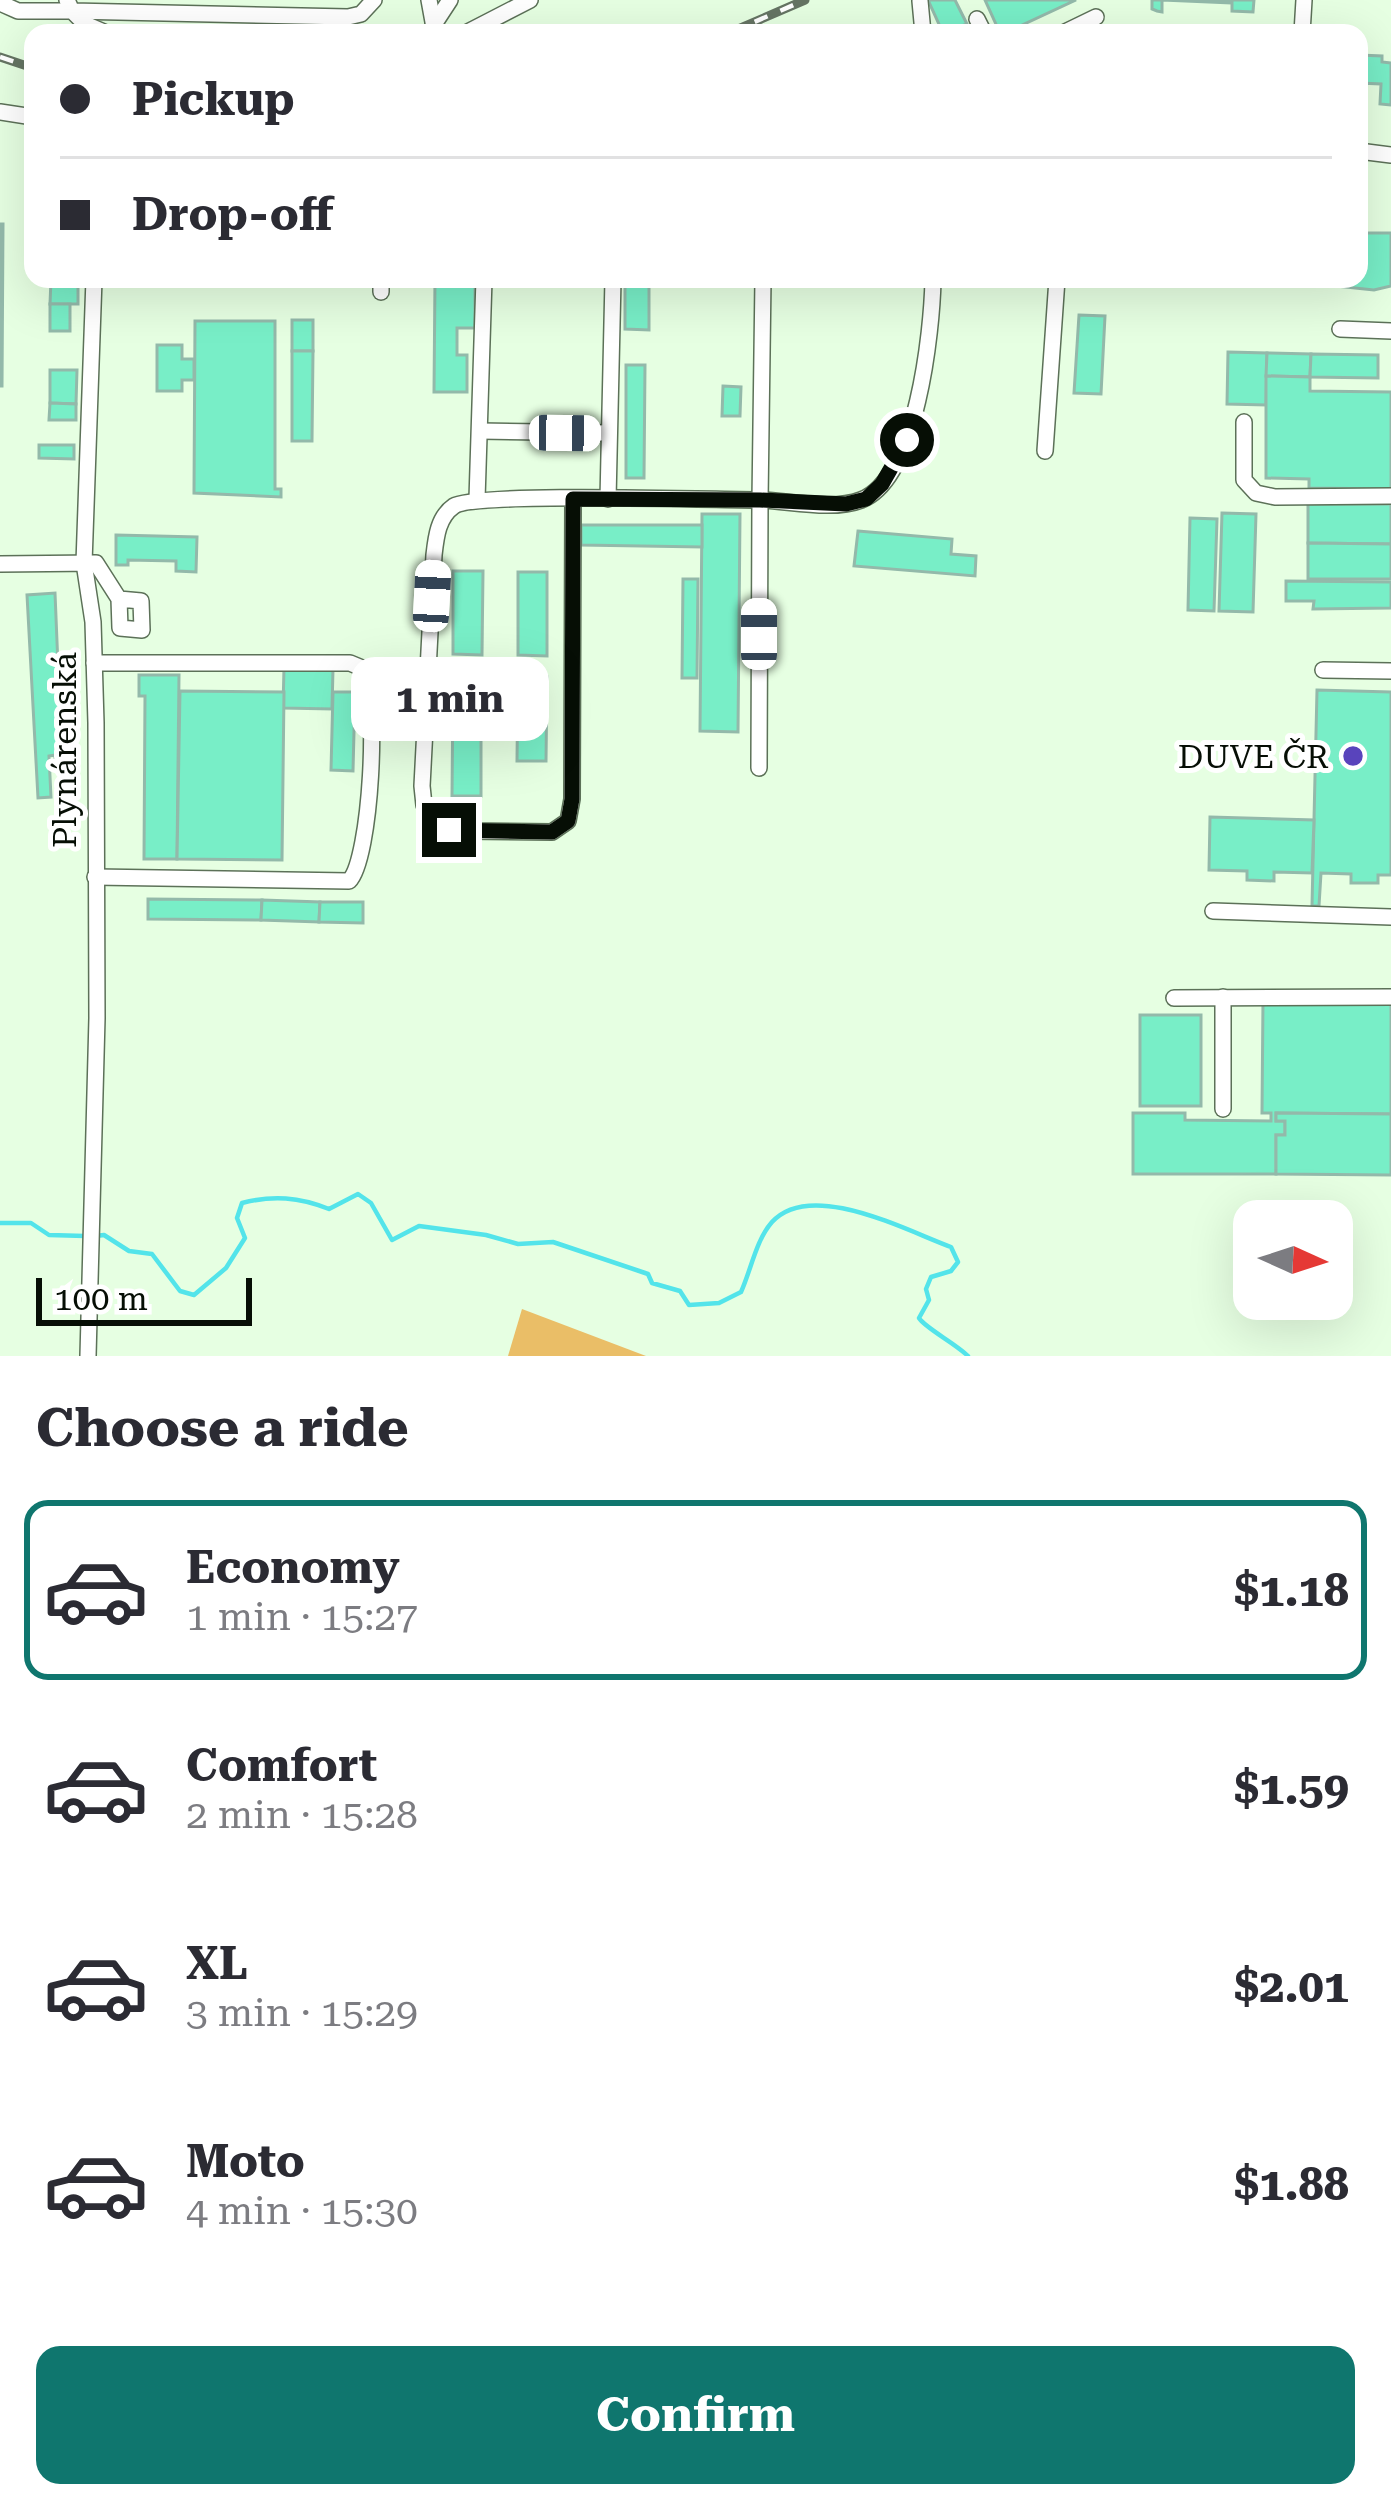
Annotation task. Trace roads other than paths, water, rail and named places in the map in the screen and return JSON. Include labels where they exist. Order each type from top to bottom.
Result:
[{"type":"street","points":[[483,24],[530,0]]},
{"type":"street","points":[[0,3],[18,10],[70,6],[349,16],[372,4]]},
{"type":"street","points":[[1082,24],[1096,17]]},
{"type":"street","name":"Plynárenská","points":[[88,1356],[98,1018],[94,663],[84,562],[94,288]]},
{"type":"street","points":[[477,499],[484,288]]},
{"type":"street","points":[[608,500],[613,288]]},
{"type":"street","points":[[758,768],[763,288]]},
{"type":"street","points":[[573,499],[568,821],[552,832],[449,830],[430,818],[424,805],[437,534],[453,506],[477,499],[573,499],[608,500],[760,500],[846,504],[866,499],[882,484],[907,440],[917,408],[933,288]]},
{"type":"street","points":[[1045,451],[1056,288]]},
{"type":"street","points":[[1340,329],[1391,331]]},
{"type":"street","points":[[1244,422],[1244,481],[1256,493],[1391,496]]},
{"type":"street","points":[[480,431],[608,433]]},
{"type":"street","points":[[0,564],[96,563],[118,599]]},
{"type":"street","points":[[94,663],[350,663],[362,668],[370,688],[369,783],[359,866],[349,881],[95,878]]},
{"type":"street","points":[[1323,670],[1391,671]]},
{"type":"street","points":[[1213,911],[1391,916]]},
{"type":"street","points":[[1223,997],[1223,1109]]},
{"type":"street","points":[[1174,998],[1391,997]]},
{"type":"waterway","points":[[96,1236],[104,1235],[129,1251],[152,1254],[180,1291],[194,1295],[226,1268],[245,1238],[237,1218],[242,1203],[286,1198],[329,1209],[358,1194],[371,1203],[392,1240],[419,1226],[518,1244],[553,1242],[648,1274],[652,1283],[680,1291],[689,1305],[719,1303],[741,1292],[766,1229],[789,1210],[834,1207],[860,1212],[951,1247],[958,1262],[951,1271],[931,1277],[926,1289],[929,1300],[919,1318],[968,1356]]},
{"type":"waterway","points":[[0,1223],[31,1223],[49,1235],[85,1236]]},
{"type":"railway","points":[[750,24],[805,0]]},
{"type":"railway","points":[[0,57],[24,65]]},
{"type":"place","name":"DUVE ČR","points":[[1353,756]]}]
